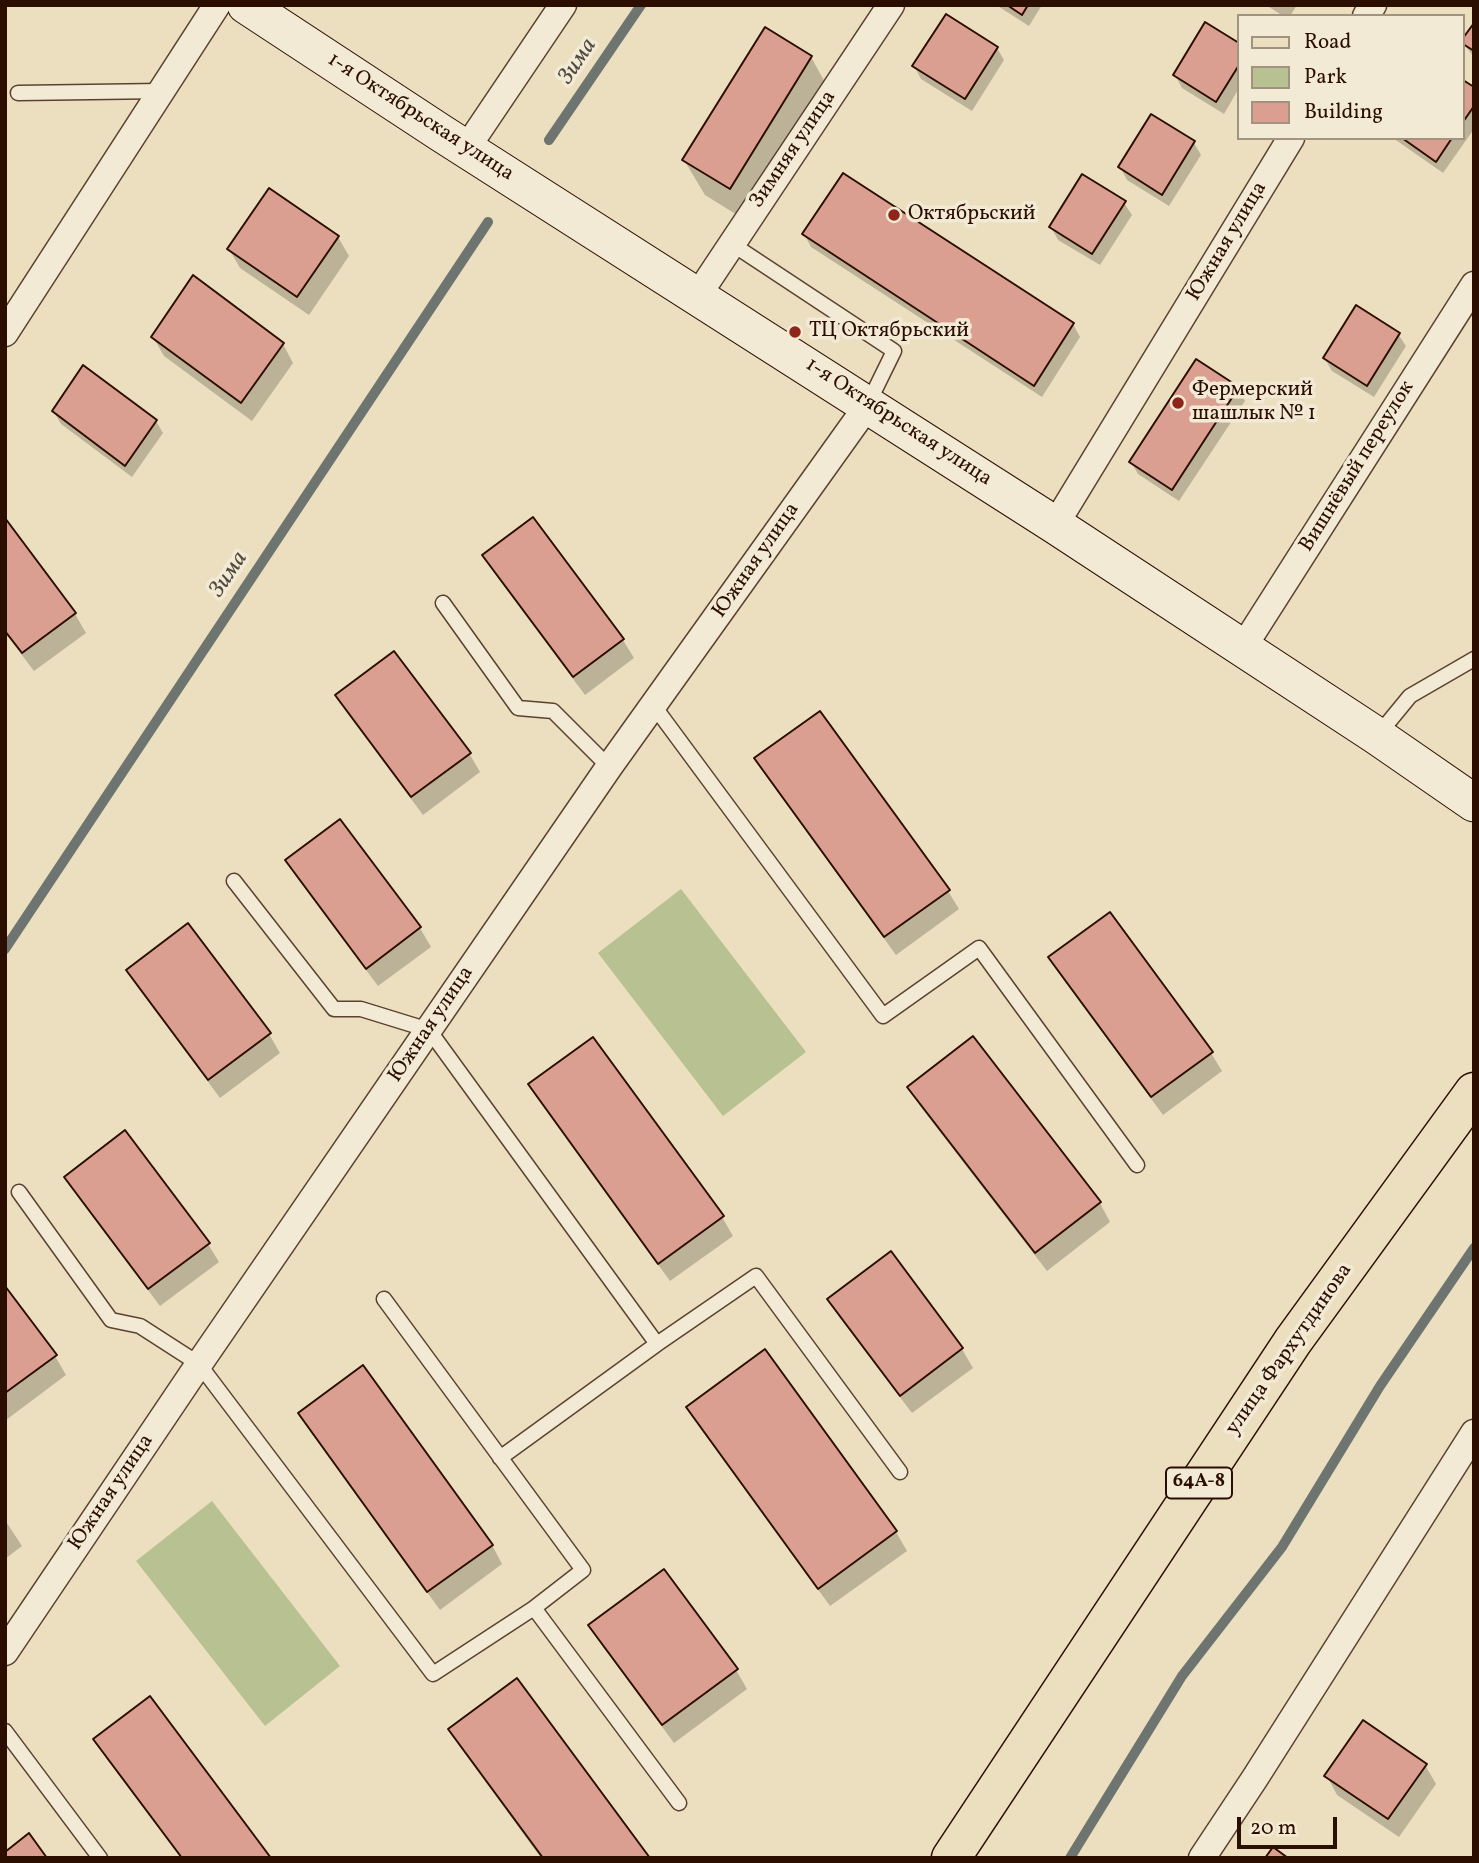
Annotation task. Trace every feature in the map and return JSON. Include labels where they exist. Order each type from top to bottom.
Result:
[{"type":"main road","name":"улица Фархутдинова","points":[[951,1858],[1293,1341],[1474,1092]]},
{"type":"street","points":[[5,333],[217,5]]},
{"type":"street","name":"1-я Октябрьская улица","points":[[246,5],[466,149],[1055,525],[1377,736],[1474,803]]},
{"type":"street","points":[[466,149],[562,5]]},
{"type":"street","name":"Зимняя улица","points":[[698,295],[891,5]]},
{"type":"street","name":"Южная улица","points":[[1055,525],[1290,140]]},
{"type":"street","name":"Вишнёвый переулок","points":[[1242,649],[1474,285]]},
{"type":"street","name":"Южная улица","points":[[6,1648],[609,767],[868,405]]},
{"type":"street","points":[[1202,1858],[1474,1433]]},
{"type":"lane","points":[[18,93],[164,90]]},
{"type":"lane","points":[[732,244],[894,351],[868,405]]},
{"type":"lane","points":[[443,603],[518,708],[553,711],[609,767]]},
{"type":"lane","points":[[1377,736],[1410,696],[1474,659]]},
{"type":"lane","points":[[654,706],[883,1016],[979,948],[1137,1165]]},
{"type":"lane","points":[[234,881],[334,1009],[361,1009],[429,1030],[657,1344]]},
{"type":"lane","points":[[19,1192],[111,1320],[140,1326],[199,1364],[433,1674],[534,1608],[583,1570],[384,1299]]},
{"type":"lane","points":[[500,1458],[756,1276],[900,1472]]},
{"type":"lane","points":[[534,1608],[679,1803]]},
{"type":"lane","points":[[5,1731],[100,1858]]},
{"type":"green space","points":[[681,889],[806,1052],[723,1116],[598,953]]},
{"type":"green space","points":[[212,1501],[340,1666],[265,1726],[136,1561]]},
{"type":"building","points":[[1007,5],[1028,5],[1022,15]]},
{"type":"building","points":[[946,14],[998,47],[965,99],[912,66]]},
{"type":"building","points":[[1205,22],[1238,42],[1238,67],[1216,102],[1173,75]]},
{"type":"building","points":[[1474,23],[1474,51],[1465,45],[1465,35]]},
{"type":"building","points":[[765,27],[812,56],[730,189],[682,160]]},
{"type":"building","points":[[1465,81],[1474,87],[1474,106],[1465,119]]},
{"type":"building","points":[[1151,114],[1195,141],[1162,195],[1118,167]]},
{"type":"building","points":[[1405,140],[1451,140],[1436,162]]},
{"type":"building","points":[[843,173],[1074,323],[1034,386],[802,234]]},
{"type":"building","points":[[1082,174],[1126,201],[1092,254],[1049,227]]},
{"type":"building","points":[[269,188],[339,236],[297,297],[227,249]]},
{"type":"building","points":[[193,275],[284,343],[241,403],[151,337]]},
{"type":"building","points":[[1356,305],[1400,333],[1367,386],[1323,358]]},
{"type":"building","points":[[1196,359],[1239,387],[1172,490],[1129,462]]},
{"type":"building","points":[[83,365],[157,420],[125,466],[52,411]]},
{"type":"building","points":[[533,517],[624,639],[573,677],[482,555]]},
{"type":"building","points":[[5,518],[76,613],[22,653],[5,631]]},
{"type":"building","points":[[394,651],[471,753],[411,797],[335,695]]},
{"type":"building","points":[[820,711],[950,890],[884,937],[754,758]]},
{"type":"building","points":[[340,819],[421,927],[366,969],[285,860]]},
{"type":"building","points":[[1110,912],[1213,1052],[1151,1097],[1048,957]]},
{"type":"building","points":[[188,923],[271,1033],[208,1080],[126,970]]},
{"type":"building","points":[[973,1036],[1101,1202],[1035,1253],[907,1087]]},
{"type":"building","points":[[593,1037],[724,1216],[658,1264],[528,1084]]},
{"type":"building","points":[[125,1130],[210,1243],[148,1289],[64,1177]]},
{"type":"building","points":[[891,1251],[963,1348],[900,1396],[827,1299]]},
{"type":"building","points":[[5,1286],[57,1355],[5,1393]]},
{"type":"building","points":[[765,1349],[897,1531],[818,1589],[686,1407]]},
{"type":"building","points":[[363,1365],[493,1545],[427,1592],[298,1413]]},
{"type":"building","points":[[664,1569],[738,1669],[662,1725],[588,1625]]},
{"type":"building","points":[[517,1678],[650,1858],[543,1858],[448,1729]]},
{"type":"building","points":[[150,1696],[271,1858],[182,1858],[93,1739]]},
{"type":"building","points":[[1363,1720],[1427,1764],[1388,1819],[1324,1776]]},
{"type":"building","points":[[29,1833],[47,1858],[5,1858],[5,1852]]},
{"type":"building","points":[[1273,1847],[1288,1858],[1265,1858]]},
{"type":"waterway","name":"Зима","points":[[549,140],[641,5]]},
{"type":"waterway","name":"Зима","points":[[5,949],[488,222]]},
{"type":"waterway","points":[[1070,1858],[1182,1676],[1282,1547],[1380,1386],[1474,1248]]},
{"type":"place","name":"Октябрьский","points":[[894,215]]},
{"type":"place","name":"ТЦ Октябрьский","points":[[795,332]]},
{"type":"place","name":"Фермерский шашлык № 1","points":[[1178,403]]}]
